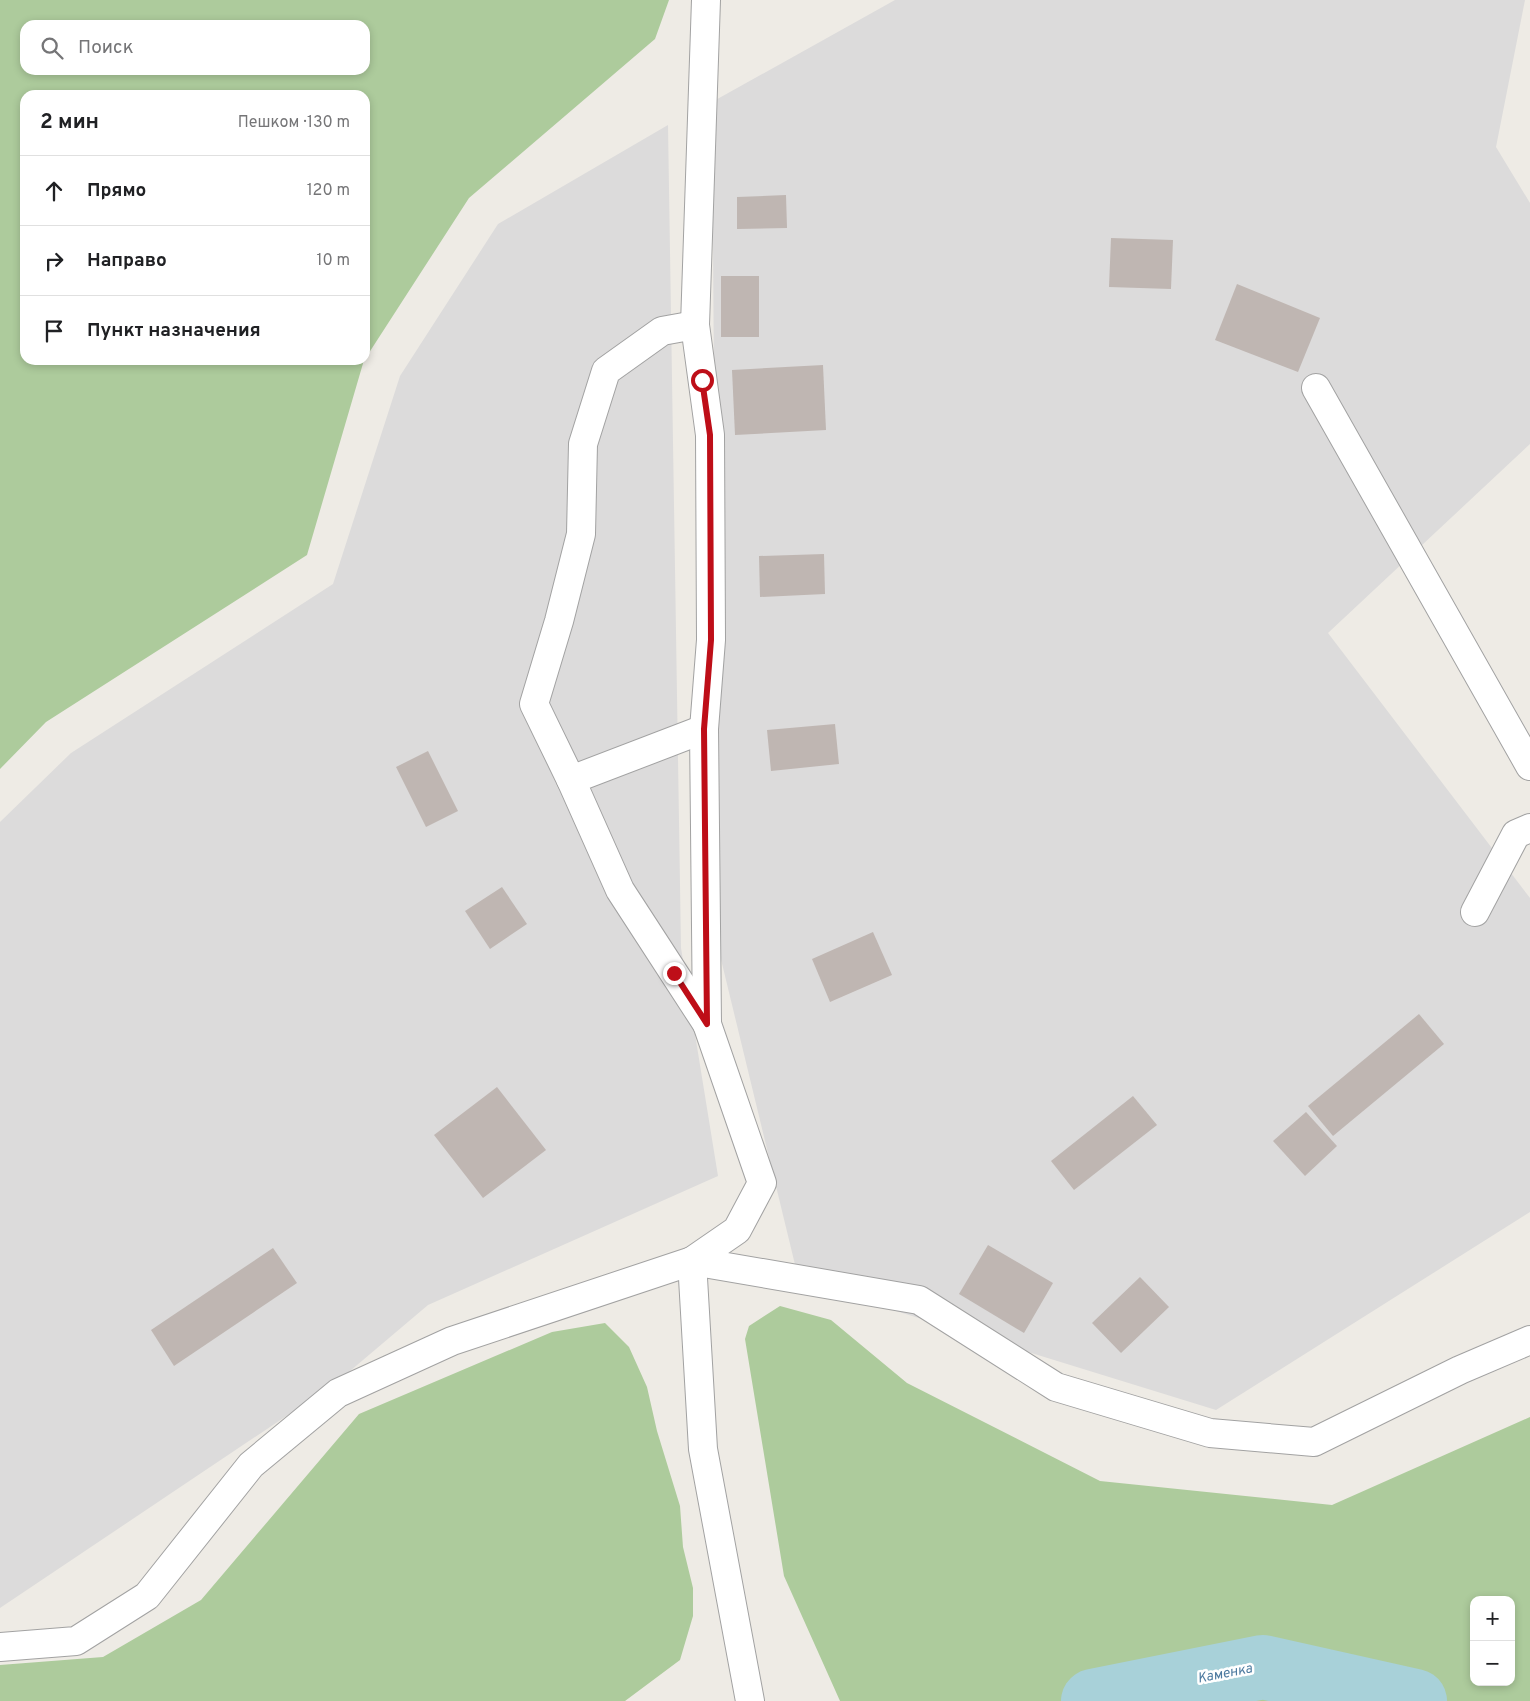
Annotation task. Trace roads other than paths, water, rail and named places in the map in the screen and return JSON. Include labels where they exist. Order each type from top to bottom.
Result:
[{"type":"street","points":[[706,0],[695,325],[710,435],[711,640],[704,729],[707,1024]]},
{"type":"street","points":[[0,1647],[76,1642],[147,1596],[252,1465],[338,1393],[452,1341],[692,1261],[737,1230],[762,1183],[707,1024],[620,890],[571,780],[534,704],[559,621],[581,534],[583,444],[606,371],[662,331],[695,325]]},
{"type":"street","points":[[1316,388],[1530,766]]},
{"type":"street","points":[[571,780],[704,729]]},
{"type":"street","points":[[1476,912],[1516,834],[1530,828]]},
{"type":"street","points":[[692,1261],[919,1300],[1056,1387],[1210,1433],[1314,1442],[1460,1370],[1530,1340]]},
{"type":"street","points":[[692,1261],[702,1449],[750,1701]]},
{"type":"waterway","name":"Каменка","points":[[1093,1701],[1263,1667],[1415,1701]]}]
